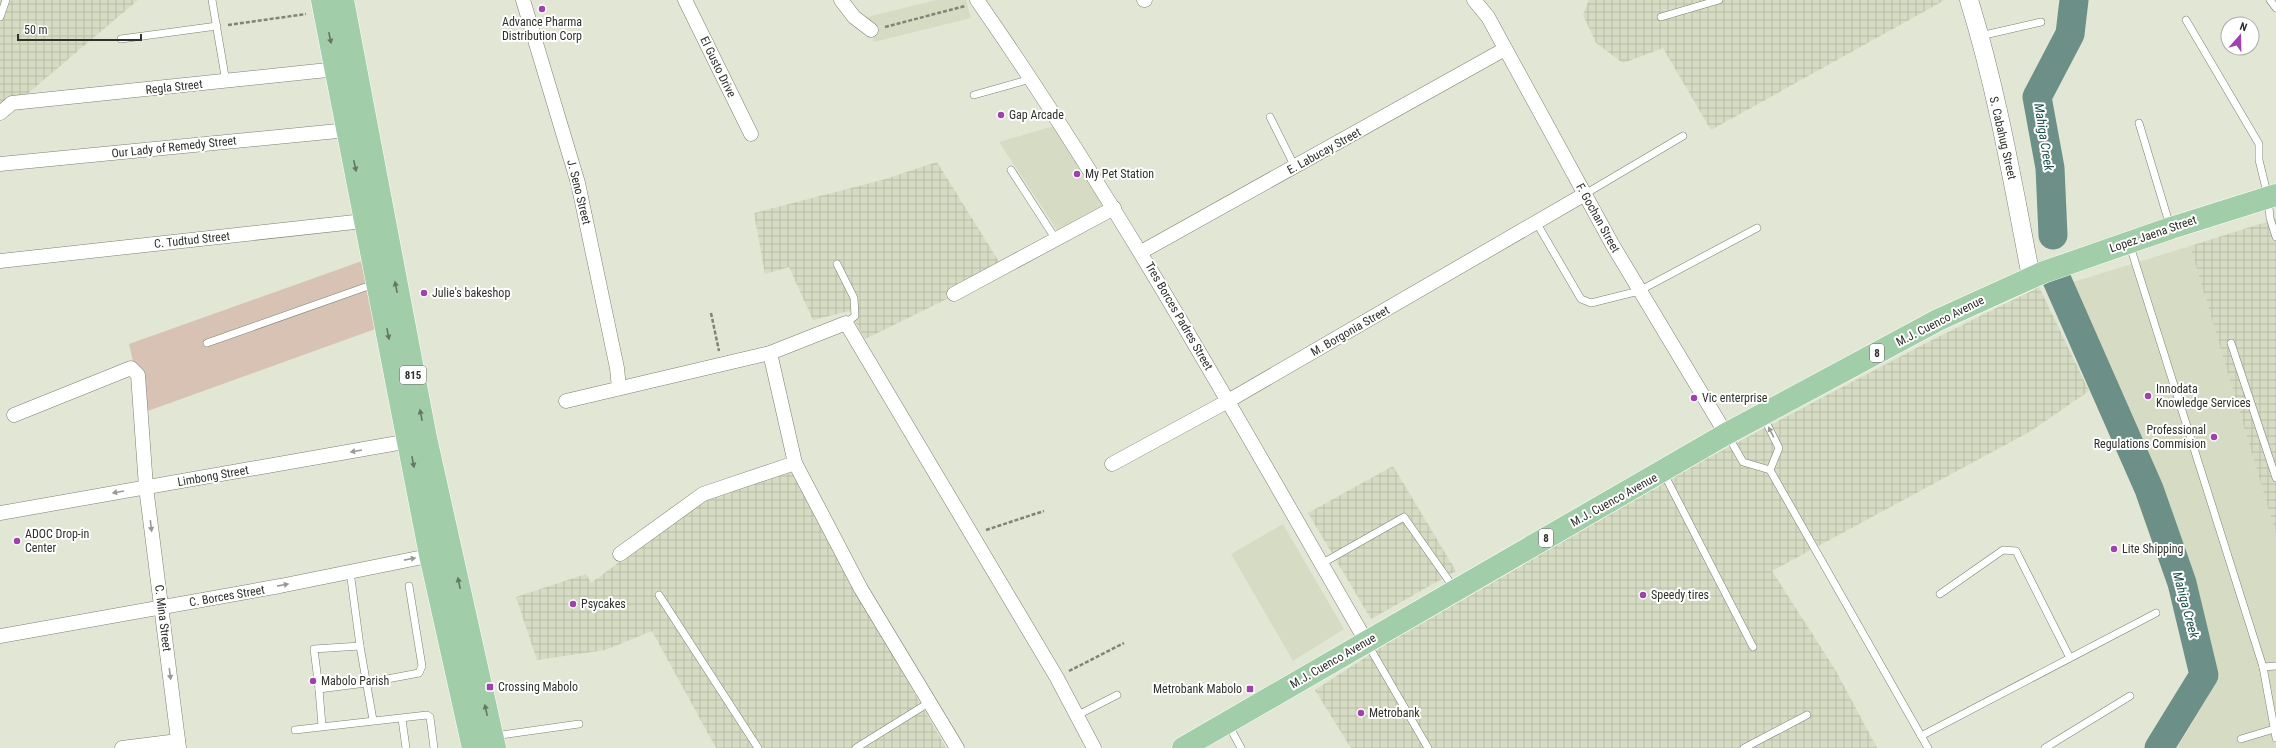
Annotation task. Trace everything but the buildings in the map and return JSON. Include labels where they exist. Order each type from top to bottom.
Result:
[{"type":"main road","name":"815","points":[[343,0],[375,220],[417,440],[430,555],[473,748]]},
{"type":"main road","name":"815","points":[[323,6],[348,130],[375,220],[378,282],[417,440],[452,551],[493,742]]},
{"type":"main road","name":"Lopez Jaena Street","points":[[2037,274],[2171,228],[2272,196]]},
{"type":"main road","name":"M.J. Cuenco Avenue","points":[[1183,748],[1366,642],[1456,592],[1593,510],[1663,472],[1726,434],[1938,320],[2037,274]]},
{"type":"street","name":"J. Seno Street","points":[[523,0],[578,183],[617,368],[619,388]]},
{"type":"street","name":"El Gusto Drive","points":[[685,0],[751,134]]},
{"type":"street","points":[[841,0],[854,18],[870,30]]},
{"type":"street","name":"F. Gochan Street","points":[[1474,0],[1488,17],[1639,291],[1726,434]]},
{"type":"street","name":"S. Cabahug Street","points":[[1969,0],[1980,36],[2011,171],[2037,274]]},
{"type":"street","name":"Tres Borces Padres Street","points":[[974,1],[1032,79],[1141,252],[1366,642]]},
{"type":"street","name":"E. Labucay Street","points":[[1141,252],[1505,49]]},
{"type":"street","name":"Regla Street","points":[[0,114],[12,103],[226,82],[336,69]]},
{"type":"street","name":"Our Lady of Remedy Street","points":[[0,164],[348,130]]},
{"type":"street","name":"M. Borgonia Street","points":[[1112,464],[1228,401],[1585,194]]},
{"type":"street","points":[[954,294],[1055,238],[1114,208]]},
{"type":"street","name":"C. Tudtud Street","points":[[0,261],[375,220]]},
{"type":"street","points":[[566,401],[770,353],[846,323],[1057,678],[1094,748]]},
{"type":"street","points":[[770,353],[795,463],[861,589],[957,748]]},
{"type":"street","name":"C. Mina Street","points":[[14,415],[131,368],[138,376],[146,487],[179,744]]},
{"type":"street","name":"Limbong Street","points":[[0,513],[417,440]]},
{"type":"street","points":[[620,554],[703,494],[795,463]]},
{"type":"street","name":"C. Borces Street","points":[[0,636],[350,572],[452,551]]},
{"type":"street","points":[[122,748],[179,744]]},
{"type":"lane","points":[[0,17],[6,0]]},
{"type":"lane","points":[[212,0],[226,82]]},
{"type":"lane","points":[[1661,17],[1719,0]]},
{"type":"lane","points":[[2270,0],[2276,8]]},
{"type":"lane","points":[[2186,20],[2259,144],[2259,160],[2272,196],[2270,218],[2276,237]]},
{"type":"lane","points":[[1980,36],[2041,22]]},
{"type":"lane","points":[[121,39],[217,26]]},
{"type":"lane","points":[[974,95],[1032,79]]},
{"type":"lane","points":[[1270,117],[1295,167]]},
{"type":"lane","points":[[2138,123],[2171,228]]},
{"type":"lane","points":[[1585,194],[1683,136]]},
{"type":"lane","points":[[1012,170],[1055,238]]},
{"type":"lane","points":[[1536,222],[1581,299],[1591,303],[1639,291],[1757,228]]},
{"type":"lane","points":[[2129,243],[2263,667],[2276,738]]},
{"type":"lane","points":[[837,264],[854,298],[855,316],[846,323]]},
{"type":"lane","points":[[207,343],[378,282]]},
{"type":"lane","points":[[2231,343],[2276,478]]},
{"type":"lane","points":[[1762,415],[1779,448],[1770,470]]},
{"type":"lane","points":[[1726,434],[1743,462],[1770,470],[1928,748]]},
{"type":"lane","points":[[1663,472],[1753,648]]},
{"type":"lane","points":[[1321,564],[1404,517],[1456,592]]},
{"type":"lane","points":[[1940,594],[2003,550],[2016,551],[2070,658]]},
{"type":"lane","points":[[350,572],[360,646],[373,720]]},
{"type":"lane","points":[[318,689],[366,683],[419,673],[421,671],[422,666],[409,586]]},
{"type":"lane","points":[[659,595],[758,748]]},
{"type":"lane","points":[[1921,736],[2156,613]]},
{"type":"lane","points":[[1366,642],[1428,748]]},
{"type":"lane","points":[[322,726],[314,650],[360,646]]},
{"type":"lane","points":[[2263,667],[2276,666]]},
{"type":"lane","points":[[1076,716],[1117,695]]},
{"type":"lane","points":[[2045,748],[2130,696]]},
{"type":"lane","points":[[856,748],[930,702]]},
{"type":"lane","points":[[294,730],[427,715],[430,717],[434,748]]},
{"type":"lane","points":[[1744,748],[1807,715]]},
{"type":"lane","points":[[402,719],[406,748]]},
{"type":"lane","points":[[1228,723],[1241,748]]},
{"type":"lane","points":[[493,742],[579,724]]},
{"type":"lane","points":[[2241,739],[2274,729]]},
{"type":"path","points":[[870,30],[968,6],[974,1]]},
{"type":"path","points":[[217,26],[323,6]]},
{"type":"path","points":[[711,313],[722,364]]},
{"type":"path","points":[[973,535],[1044,512]]},
{"type":"path","points":[[1057,678],[1124,643]]},
{"type":"shaded area","points":[[0,0],[138,0],[0,117]]},
{"type":"shaded area","points":[[936,0],[966,0],[971,18],[874,42],[867,17]]},
{"type":"shaded area","points":[[1589,0],[1945,0],[1711,130],[1663,48],[1623,63],[1596,43],[1583,15]]},
{"type":"shaded area","points":[[1057,125],[1104,207],[1057,230],[999,142]]},
{"type":"shaded area","points":[[937,162],[1001,265],[951,297],[865,339],[849,311],[813,320],[789,267],[765,274],[754,213],[882,180]]},
{"type":"shaded area","points":[[2276,219],[2276,534],[2190,246]]},
{"type":"shaded area","points":[[2190,246],[2276,534],[2276,748],[2177,748],[2220,676],[2153,469],[2070,283]]},
{"type":"shaded area","points":[[362,261],[378,328],[145,412],[129,344]]},
{"type":"shaded area","points":[[2039,287],[2089,391],[2031,431],[1772,571],[1836,671],[1877,748],[1351,748],[1315,690],[1388,643],[1706,459],[1926,343]]},
{"type":"shaded area","points":[[1393,466],[1456,571],[1371,619],[1308,513]]},
{"type":"shaded area","points":[[791,472],[946,748],[716,748],[652,631],[605,650],[537,660],[516,597],[586,574],[591,583],[704,499]]},
{"type":"shaded area","points":[[1283,524],[1344,629],[1293,661],[1231,554]]},
{"type":"waterway","name":"Mahiga Creek","points":[[2053,235],[2050,168],[2037,97],[2070,34],[2074,0]]},
{"type":"waterway","name":"Mahiga Creek","points":[[2057,280],[2149,489],[2182,583],[2204,675],[2159,748]]},
{"type":"place","name":"Advance Pharma Distribution Corp","points":[[542,9]]},
{"type":"place","name":"Gap Arcade","points":[[1001,115]]},
{"type":"place","name":"My Pet Station","points":[[1077,174]]},
{"type":"place","name":"Julie's bakeshop","points":[[424,293]]},
{"type":"place","name":"Innodata Knowledge Services","points":[[2148,396]]},
{"type":"place","name":"Vic enterprise","points":[[1694,398]]},
{"type":"place","name":"Professional Regulations Commision","points":[[2214,437]]},
{"type":"place","name":"ADOC Drop-in Center","points":[[17,541]]},
{"type":"place","name":"Lite Shipping","points":[[2114,549]]},
{"type":"place","name":"Speedy tires","points":[[1643,595]]},
{"type":"place","name":"Psycakes","points":[[573,604]]},
{"type":"place","name":"Mabolo Parish","points":[[313,681]]},
{"type":"place","name":"Crossing Mabolo","points":[[490,687]]},
{"type":"place","name":"Metrobank Mabolo","points":[[1250,689]]},
{"type":"place","name":"Metrobank","points":[[1361,713]]}]
